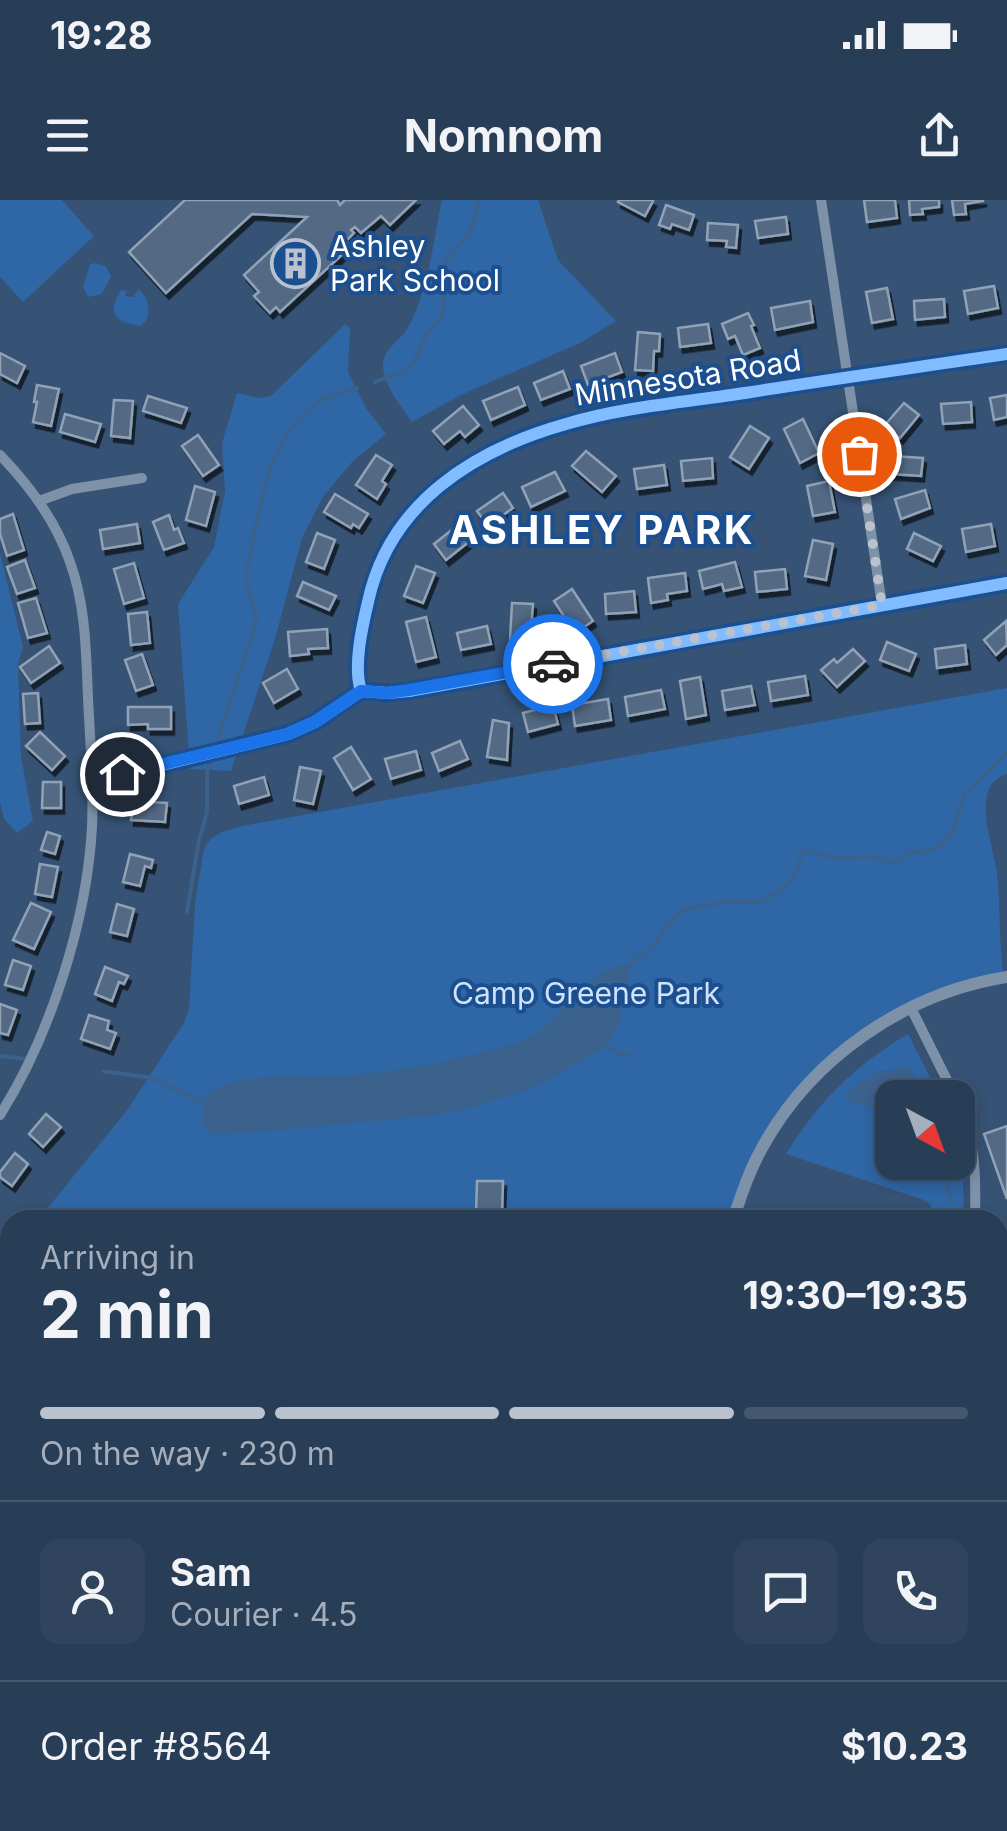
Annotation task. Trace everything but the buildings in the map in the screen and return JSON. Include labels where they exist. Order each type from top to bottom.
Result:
[{"type":"street","points":[[821,200],[882,605]]},
{"type":"street","name":"Minnesota Road","points":[[361,691],[357,672],[366,612],[388,544],[422,501],[474,463],[531,436],[582,420],[1007,354]]},
{"type":"street","points":[[0,455],[39,501],[63,544],[80,597],[92,782],[88,862],[77,924],[37,1048],[0,1114]]},
{"type":"street","points":[[39,501],[72,489],[142,478]]},
{"type":"street","points":[[92,782],[288,734],[315,722],[361,691],[409,690],[1007,583]]},
{"type":"street","points":[[736,1210],[762,1149],[795,1099],[848,1046],[911,1008],[962,988],[1007,977]]},
{"type":"street","points":[[911,1008],[947,1080]]},
{"type":"street","points":[[975,1180],[975,1210]]},
{"type":"green space","points":[[0,200],[62,200],[94,236],[23,302],[0,277]]},
{"type":"green space","points":[[442,200],[538,200],[558,260],[616,321],[582,342],[461,395],[412,422],[390,389],[383,361],[407,329],[420,299]]},
{"type":"green space","points":[[90,264],[106,266],[111,277],[102,294],[88,297],[83,287]]},
{"type":"green space","points":[[139,289],[148,308],[147,318],[140,326],[118,319],[114,311],[121,290],[127,291],[125,296],[133,297]]},
{"type":"green space","points":[[345,324],[350,328],[348,372],[366,408],[386,434],[352,462],[323,497],[302,538],[275,639],[231,771],[190,769],[178,604],[214,547],[225,491],[222,443],[237,393],[271,396]]},
{"type":"green space","points":[[0,553],[23,647],[18,665],[21,757],[33,821],[17,833],[4,819],[0,803]]},
{"type":"green space","name":"Camp Greene Park","points":[[1007,688],[1007,774],[991,785],[986,805],[997,874],[1004,976],[900,1012],[794,1098],[736,1210],[46,1210],[128,1109],[185,1021],[195,903],[205,847],[218,834],[242,826]]},
{"type":"green space","points":[[908,1034],[931,1080],[915,1080],[913,1073],[903,1067],[884,1071],[882,1080],[875,1080],[875,1180],[963,1180],[964,1210],[932,1210],[921,1199],[786,1154],[811,1117],[839,1086]]},
{"type":"shaded area","points":[[631,964],[618,1027],[606,1046],[534,1088],[435,1115],[211,1134],[202,1122],[206,1094],[238,1081],[392,1071],[514,1043],[547,1025],[590,982],[616,967]]},
{"type":"shaded area","points":[[909,1067],[915,1080],[875,1080],[875,1108],[851,1103],[846,1098],[846,1093],[877,1072]]},
{"type":"waterway","points":[[375,382],[412,366],[426,335],[441,317],[443,270],[469,233],[479,200]]},
{"type":"waterway","points":[[215,748],[257,619],[247,572],[261,502],[276,455],[287,434],[320,401],[357,388]]},
{"type":"waterway","points":[[628,967],[686,909],[731,901],[756,902],[785,887],[800,866],[799,857],[804,851],[839,859],[866,856],[896,862],[910,852],[941,846],[953,831],[965,794],[1007,752]]},
{"type":"waterway","points":[[187,912],[207,812],[207,773],[212,758]]},
{"type":"waterway","points":[[604,1044],[617,1053],[629,1055]]},
{"type":"waterway","points":[[0,1056],[26,1059]]},
{"type":"waterway","points":[[103,1071],[152,1078],[208,1105]]},
{"type":"waterway","points":[[945,1180],[951,1203]]},
{"type":"cycle path","points":[[361,691],[358,659],[366,612],[379,567],[395,536],[440,486],[499,449],[532,435],[610,413],[1007,354]]},
{"type":"cycle path","points":[[92,782],[288,734],[315,722],[361,691],[409,691],[1007,583]]},
{"type":"way so far","points":[[553,664],[882,605],[859,454]]},
{"type":"place","name":"Ashley Park School","points":[[295,264]]},
{"type":"district","name":"ASHLEY PARK","points":[[602,530]]},
{"type":"route","points":[[122,774],[288,734],[315,722],[361,691],[409,690],[553,664]]}]
